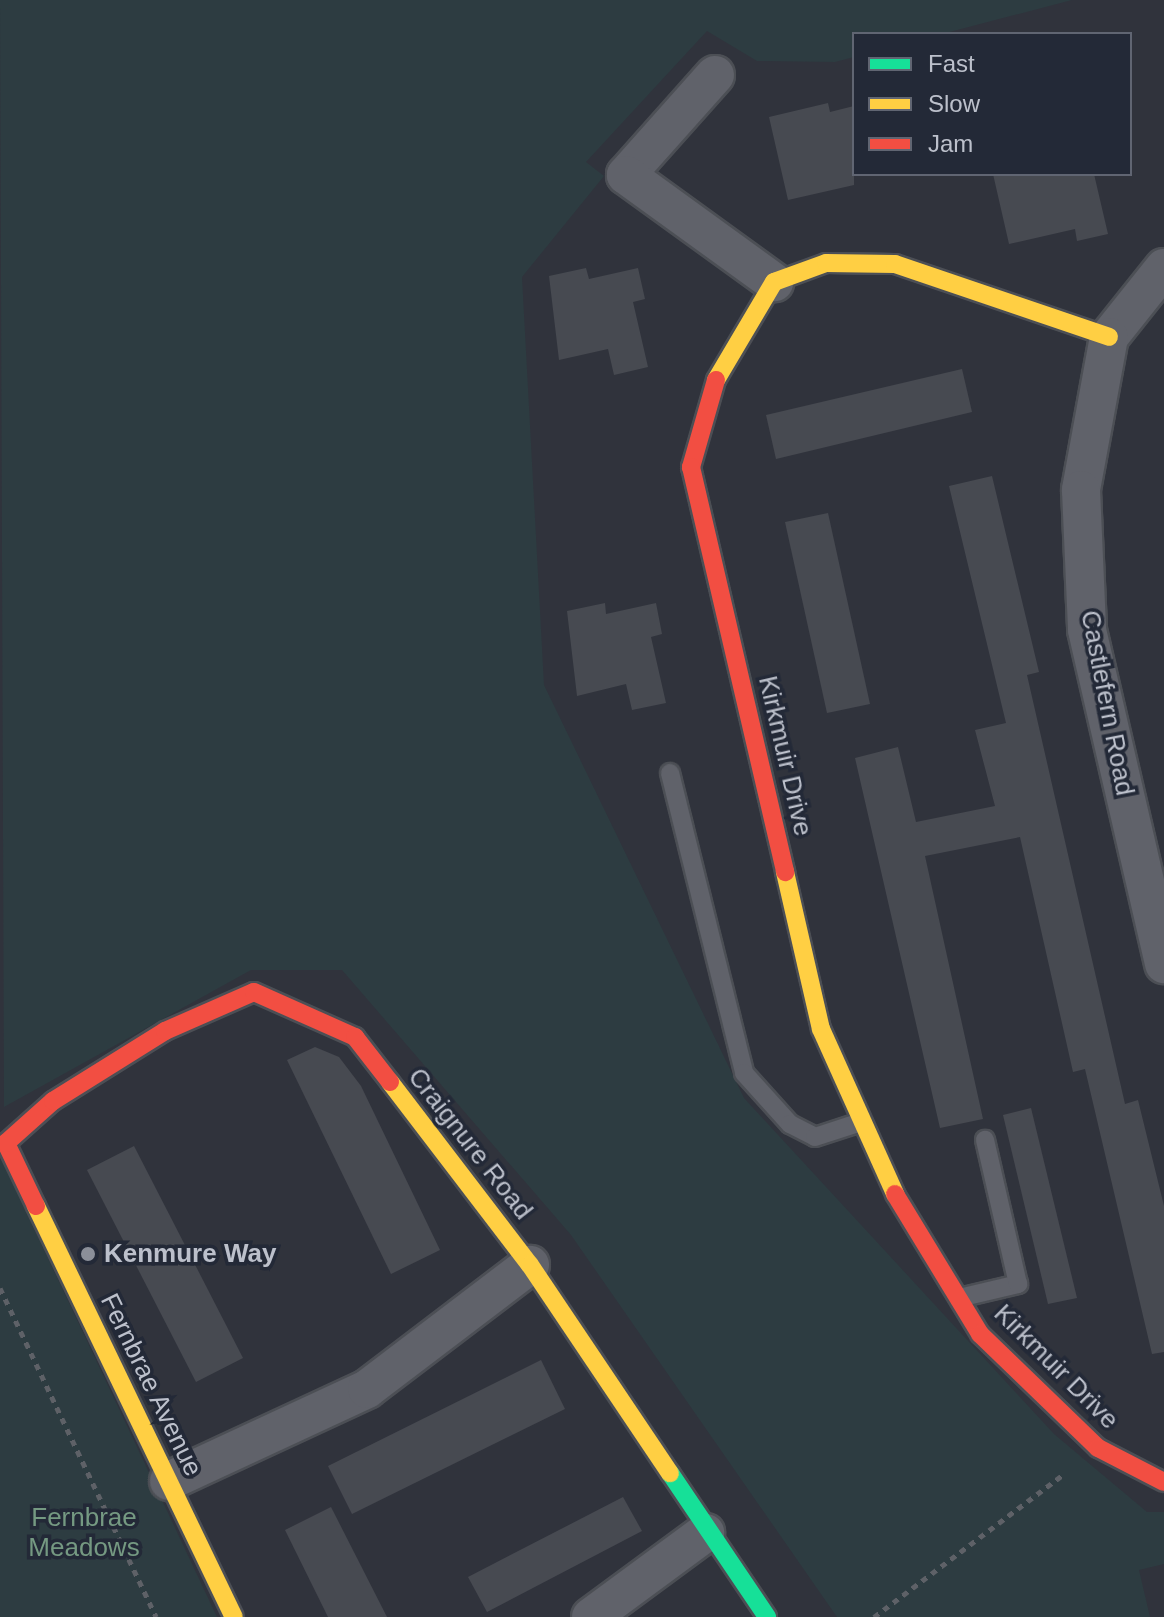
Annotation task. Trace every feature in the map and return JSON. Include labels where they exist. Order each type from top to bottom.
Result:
[{"type":"street","points":[[715,75],[626,175],[774,282],[826,263],[895,264],[1109,337]]},
{"type":"street","name":"Castlefern Road","points":[[1164,268],[1109,337],[1081,490],[1087,630],[1164,964]]},
{"type":"street","name":"Kirkmuir Drive","points":[[774,282],[731,345],[702,412],[691,467],[821,1029],[889,1184],[980,1334],[1098,1448],[1164,1482]]},
{"type":"street","name":"Craignure Road","points":[[3,1138],[53,1101],[165,1031],[254,992],[355,1037],[530,1265],[705,1533],[767,1617]]},
{"type":"street","name":"Fernbrae Avenue","points":[[3,1138],[234,1617]]},
{"type":"street","points":[[169,1481],[367,1389],[530,1265]]},
{"type":"street","points":[[591,1617],[705,1533]]},
{"type":"lane","points":[[670,773],[744,1073],[790,1124],[815,1137],[861,1122]]},
{"type":"lane","points":[[959,1298],[1018,1284],[985,1140]]},
{"type":"path","points":[[0,1288],[156,1617]]},
{"type":"path","points":[[874,1617],[1098,1448]]},
{"type":"green space","points":[[0,0],[1072,0],[950,32],[852,32],[852,58],[835,62],[757,61],[707,31],[586,162],[604,176],[522,277],[544,685],[744,1098],[1054,1434],[1147,1512],[1164,1512],[1164,1564],[1139,1570],[1150,1617],[837,1617],[571,1235],[342,970],[251,970],[4,1107]]},
{"type":"green space","name":"Fernbrae Meadows","points":[[0,1156],[217,1617],[0,1617]]},
{"type":"building","points":[[828,103],[830,112],[852,106],[854,185],[788,200],[769,117]]},
{"type":"building","points":[[993,176],[1094,176],[1108,234],[1077,241],[1075,229],[1009,244]]},
{"type":"building","points":[[586,268],[589,279],[638,268],[645,299],[633,302],[648,367],[614,375],[608,349],[559,360],[549,276]]},
{"type":"building","points":[[962,369],[972,412],[776,459],[766,415]]},
{"type":"building","points":[[992,476],[1039,672],[1027,675],[1125,1104],[1138,1100],[1164,1206],[1164,1352],[1152,1354],[1085,1069],[1073,1072],[1020,837],[925,856],[983,1119],[940,1128],[855,758],[898,747],[916,822],[995,806],[975,730],[1006,723],[949,486]]},
{"type":"building","points":[[828,513],[870,704],[827,713],[785,522]]},
{"type":"building","points":[[605,603],[606,614],[656,603],[662,634],[651,637],[666,703],[632,710],[626,684],[577,696],[567,611]]},
{"type":"building","points":[[315,1047],[339,1057],[361,1086],[440,1250],[391,1274],[287,1060]]},
{"type":"building","points":[[1031,1108],[1077,1298],[1048,1304],[1003,1115]]},
{"type":"building","points":[[134,1146],[243,1358],[196,1382],[87,1170]]},
{"type":"building","points":[[541,1360],[565,1409],[352,1514],[328,1466]]},
{"type":"building","points":[[623,1497],[642,1531],[487,1612],[468,1577]]},
{"type":"building","points":[[331,1507],[387,1617],[328,1617],[285,1530]]},
{"type":"traffic: fast","points":[[670,1473],[767,1617]]},
{"type":"traffic: slow","points":[[716,380],[774,282],[826,263],[895,264],[1109,337]]},
{"type":"traffic: slow","points":[[785,872],[821,1029],[895,1194]]},
{"type":"traffic: slow","points":[[390,1082],[530,1265],[670,1473]]},
{"type":"traffic: slow","points":[[36,1206],[234,1617]]},
{"type":"traffic: jam","points":[[716,380],[691,467],[785,872]]},
{"type":"traffic: jam","points":[[36,1206],[6,1143],[53,1101],[165,1031],[254,992],[355,1037],[390,1082]]},
{"type":"traffic: jam","points":[[895,1194],[980,1334],[1098,1448],[1164,1482]]},
{"type":"place","name":"Kenmure Way","points":[[88,1254]]}]
